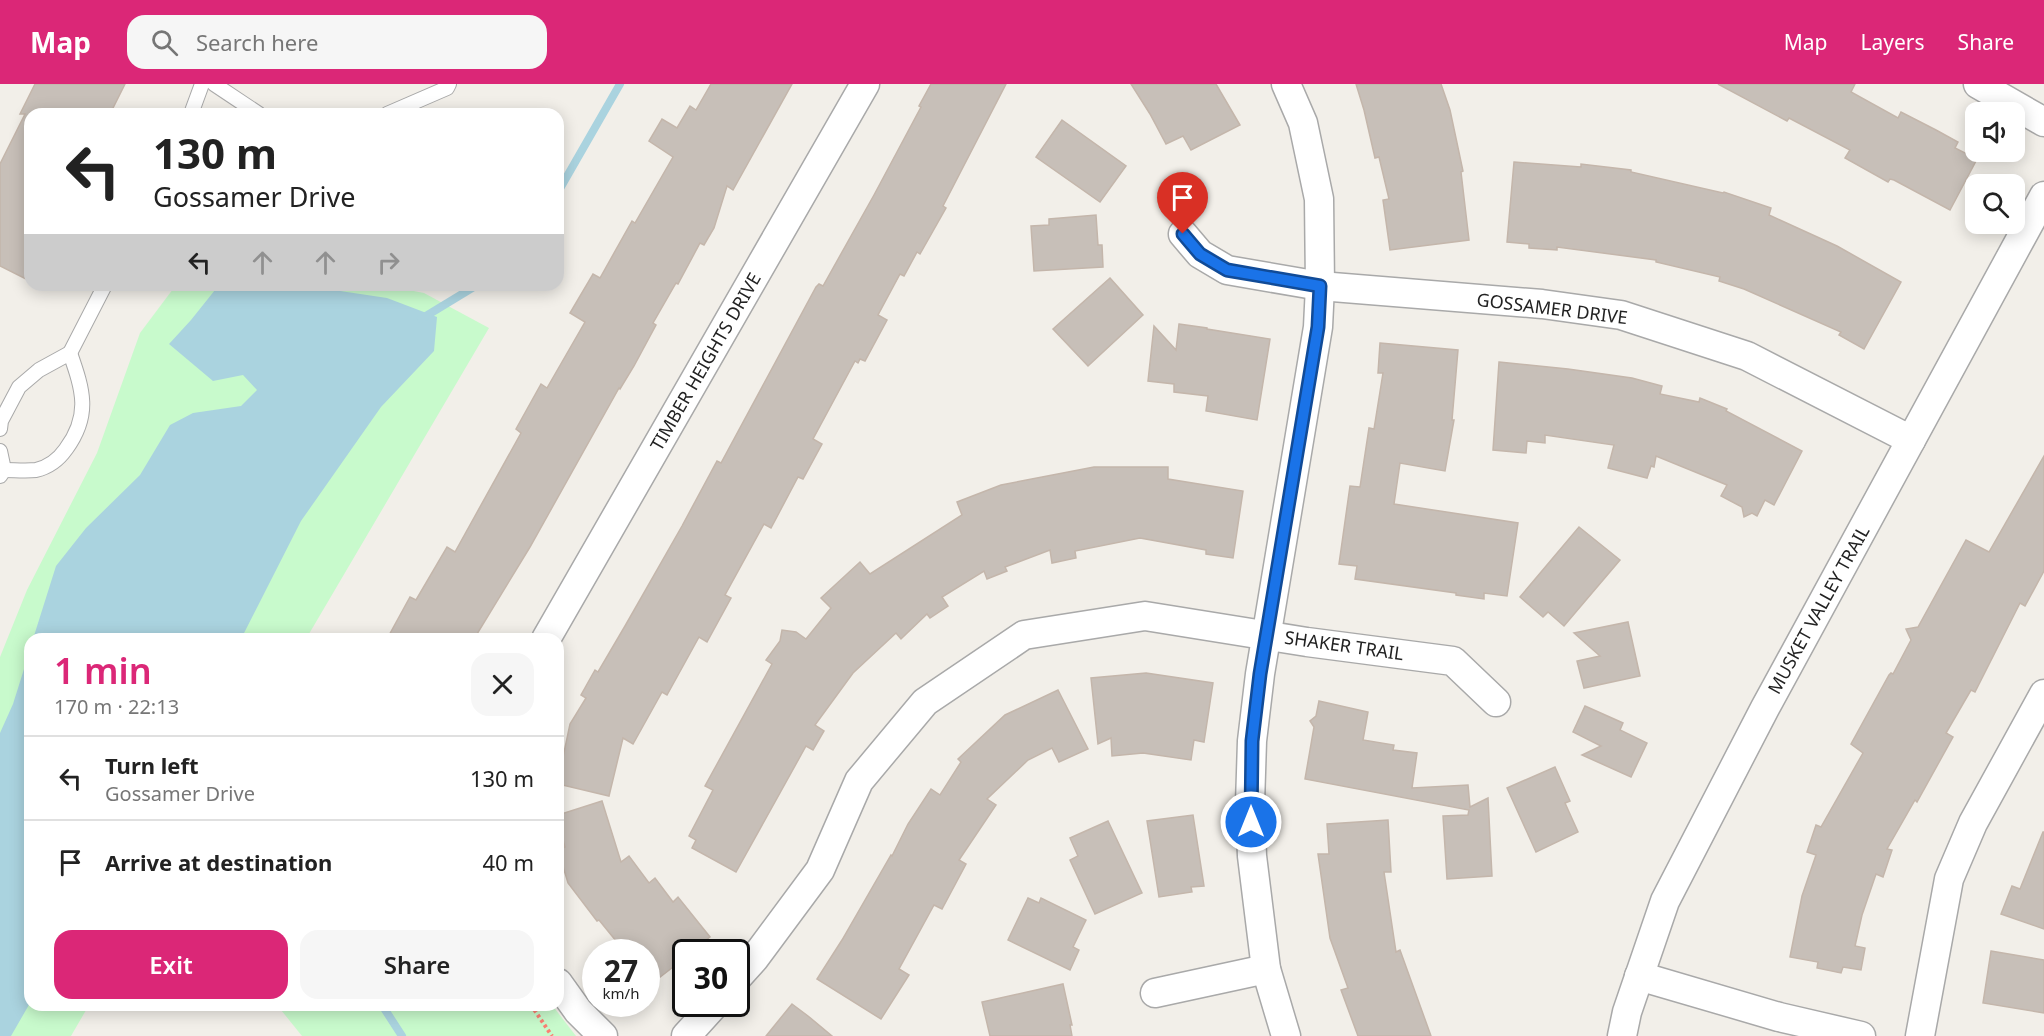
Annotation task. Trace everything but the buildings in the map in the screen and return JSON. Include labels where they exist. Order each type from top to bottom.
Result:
[{"type":"street","name":"TIMBER HEIGHTS DRIVE","points":[[549,633],[865,84]]},
{"type":"street","points":[[1286,84],[1303,123],[1319,199],[1318,327],[1260,674],[1252,741],[1250,804],[1252,856],[1266,969],[1286,1036]]},
{"type":"street","points":[[1978,84],[2044,122]]},
{"type":"street","name":"MUSKET VALLEY TRAIL","points":[[1622,1036],[1639,976],[1665,901],[1765,708],[2044,196]]},
{"type":"street","name":"GOSSAMER DRIVE","points":[[1183,234],[1200,254],[1227,270],[1320,286],[1542,304],[1621,315],[1747,356],[1911,440]]},
{"type":"street","name":"SHAKER TRAIL","points":[[750,963],[820,870],[859,781],[888,746],[925,702],[1024,635],[1145,616],[1307,642],[1453,661],[1496,702]]},
{"type":"street","points":[[1920,1036],[1949,879],[1973,823],[2044,694]]},
{"type":"street","points":[[1155,993],[1266,969]]},
{"type":"street","points":[[1639,976],[1779,1017],[1861,1036]]},
{"type":"street","points":[[564,991],[578,1011],[603,1036]]},
{"type":"street","points":[[686,1036],[703,1017]]},
{"type":"lane","points":[[192,108],[202,84]]},
{"type":"lane","points":[[214,84],[250,108]]},
{"type":"lane","points":[[401,108],[447,88],[449,84]]},
{"type":"lane","points":[[0,429],[1,420],[20,387],[39,370],[70,353],[102,291]]},
{"type":"lane","points":[[0,451],[2,473],[37,470],[58,460],[76,435],[83,413],[81,383],[70,353]]},
{"type":"path","points":[[535,1011],[552,1036]]},
{"type":"green space","points":[[172,291],[414,291],[424,293],[489,328],[310,633],[24,633],[24,1011],[86,1011],[71,1036],[0,1036],[0,657],[27,590],[97,453],[140,333]]},
{"type":"green space","points":[[282,1011],[557,1011],[576,1036],[302,1036]]},
{"type":"water","points":[[214,291],[340,291],[387,298],[437,317],[434,351],[381,407],[301,521],[244,633],[35,633],[56,566],[86,528],[140,475],[170,425],[193,413],[241,406],[257,390],[243,375],[213,381],[169,344]]},
{"type":"water","points":[[24,669],[25,1011],[11,1036],[0,1036],[0,733],[13,704]]},
{"type":"waterway","points":[[564,182],[620,84]]},
{"type":"waterway","points":[[421,319],[467,291]]},
{"type":"waterway","points":[[386,1011],[402,1036]]},
{"type":"route","points":[[1183,234],[1200,254],[1227,270],[1320,286],[1318,327],[1260,674],[1252,741],[1251,822]]}]
